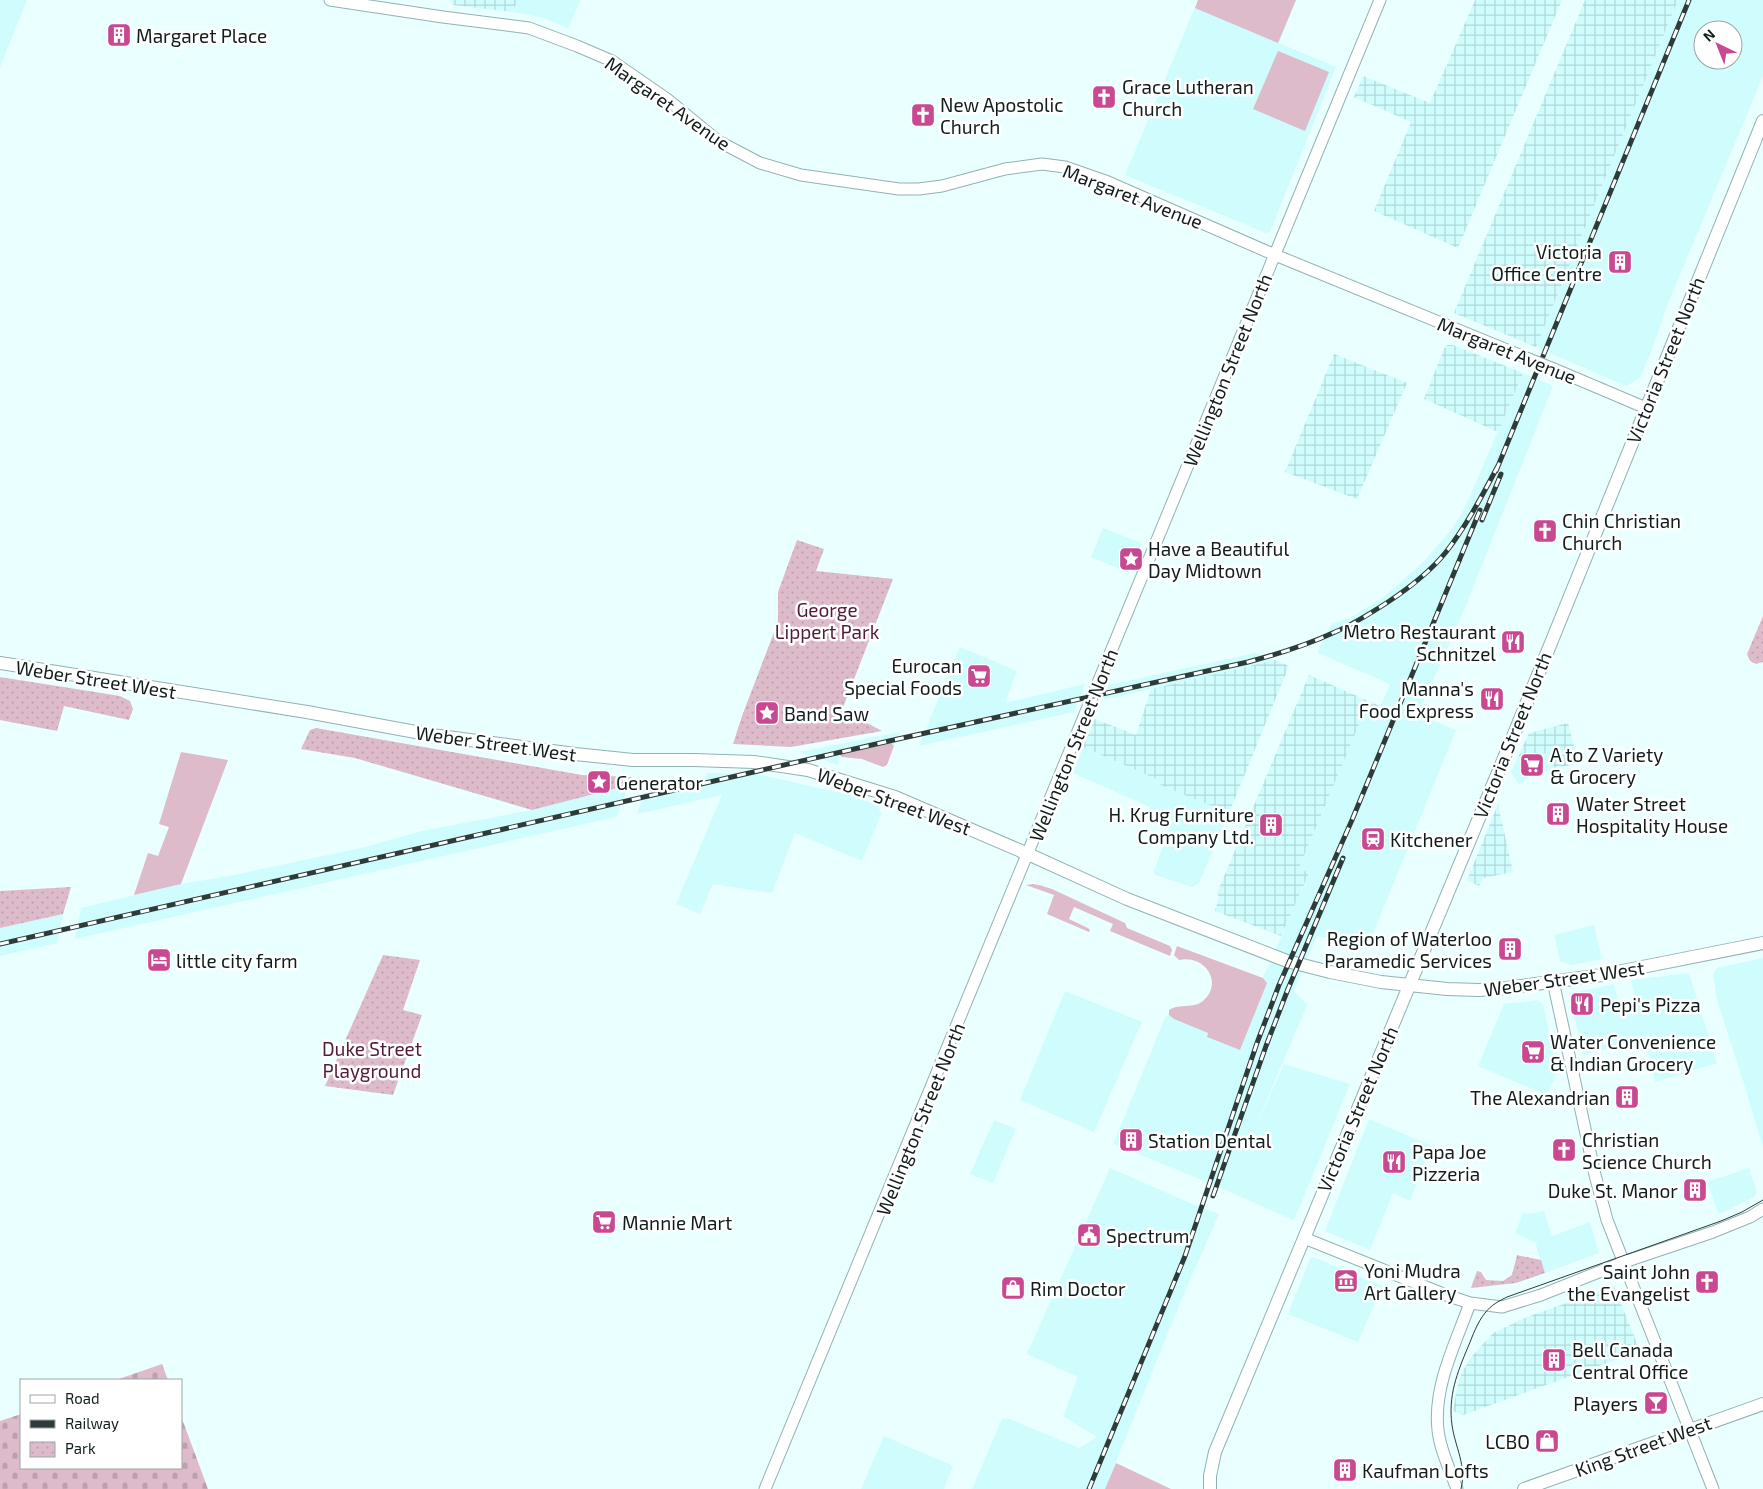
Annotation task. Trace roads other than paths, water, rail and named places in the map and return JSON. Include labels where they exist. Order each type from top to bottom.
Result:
[{"type":"main road","name":"Victoria Street North","points":[[1210,1489],[1210,1476],[1215,1452],[1517,726],[1763,121]]},
{"type":"main road","name":"Weber Street West","points":[[0,663],[308,712],[432,735],[566,753],[632,760],[754,762],[808,770],[895,797],[1028,854],[1127,900],[1287,961],[1330,972],[1409,986],[1479,990],[1506,988],[1602,975],[1763,944]]},
{"type":"main road","name":"King Street West","points":[[1524,1489],[1763,1404]]},
{"type":"street","name":"Margaret Avenue","points":[[330,0],[529,28],[542,32],[612,61],[667,99],[718,141],[760,163],[802,175],[899,189],[919,189],[942,186],[1006,169],[1042,164],[1065,167],[1108,182],[1275,254],[1646,408]]},
{"type":"street","name":"Wellington Street North","points":[[765,1489],[933,1090],[1028,854],[1380,0]]},
{"type":"street","points":[[1554,981],[1595,1174],[1608,1220],[1713,1489]]},
{"type":"street","points":[[1304,1238],[1443,1294],[1470,1303],[1502,1306],[1541,1295],[1624,1262],[1722,1228],[1750,1217],[1763,1209]]},
{"type":"street","points":[[1457,1489],[1442,1448],[1438,1431],[1437,1406],[1442,1383],[1470,1303]]},
{"type":"tram line","points":[[1461,1489],[1463,1472],[1453,1433],[1451,1414],[1452,1394],[1460,1366],[1473,1334],[1482,1317],[1490,1308],[1507,1297],[1721,1221],[1763,1200]]},
{"type":"railway","points":[[1496,471],[1689,0]]},
{"type":"railway","points":[[0,944],[898,739],[1248,662],[1281,652],[1314,641],[1349,625],[1388,602],[1419,579],[1440,559],[1454,542],[1499,464]]},
{"type":"railway","points":[[1482,520],[1501,474]]},
{"type":"railway","points":[[1089,1489],[1185,1256],[1257,1043],[1279,985],[1352,820],[1480,510]]},
{"type":"railway","points":[[1213,1196],[1266,1046],[1343,858]]},
{"type":"place","name":"Margaret Place","points":[[119,35]]},
{"type":"place","name":"Grace Lutheran Church","points":[[1104,97]]},
{"type":"place","name":"New Apostolic Church","points":[[923,115]]},
{"type":"place","name":"Victoria Office Centre","points":[[1620,262]]},
{"type":"place","name":"Chin Christian Church","points":[[1545,531]]},
{"type":"place","name":"Have a Beautiful Day Midtown","points":[[1131,559]]},
{"type":"place","name":"Metro Restaurant Schnitzel","points":[[1513,642]]},
{"type":"place","name":"Eurocan Special Foods","points":[[979,676]]},
{"type":"place","name":"Manna's Food Express","points":[[1492,699]]},
{"type":"place","name":"Band Saw","points":[[767,713]]},
{"type":"place","name":"A to Z Variety & Grocery","points":[[1532,765]]},
{"type":"place","name":"Generator","points":[[599,782]]},
{"type":"place","name":"Water Street Hospitality House","points":[[1558,814]]},
{"type":"place","name":"H. Krug Furniture Company Ltd.","points":[[1271,825]]},
{"type":"place","name":"Kitchener","points":[[1373,839]]},
{"type":"place","name":"Region of Waterloo Paramedic Services","points":[[1510,949]]},
{"type":"place","name":"little city farm","points":[[159,960]]},
{"type":"place","name":"Pepi's Pizza","points":[[1582,1004]]},
{"type":"place","name":"Water Convenience & Indian Grocery","points":[[1533,1052]]},
{"type":"place","name":"The Alexandrian","points":[[1627,1097]]},
{"type":"place","name":"Station Dental","points":[[1131,1140]]},
{"type":"place","name":"Christian Science Church","points":[[1564,1150]]},
{"type":"place","name":"Papa Joe Pizzeria","points":[[1394,1162]]},
{"type":"place","name":"Duke St. Manor","points":[[1695,1190]]},
{"type":"place","name":"Mannie Mart","points":[[604,1222]]},
{"type":"place","name":"Spectrum","points":[[1089,1235]]},
{"type":"place","name":"Yoni Mudra Art Gallery","points":[[1346,1281]]},
{"type":"place","name":"Saint John the Evangelist","points":[[1707,1282]]},
{"type":"place","name":"Rim Doctor","points":[[1013,1288]]},
{"type":"place","name":"Bell Canada Central Office","points":[[1554,1360]]},
{"type":"place","name":"Players","points":[[1656,1403]]},
{"type":"place","name":"LCBO","points":[[1547,1441]]},
{"type":"place","name":"Kaufman Lofts","points":[[1345,1470]]},
{"type":"park label","name":"George Lippert Park","points":[[827,620]]},
{"type":"park label","name":"Duke Street Playground","points":[[372,1059]]}]
